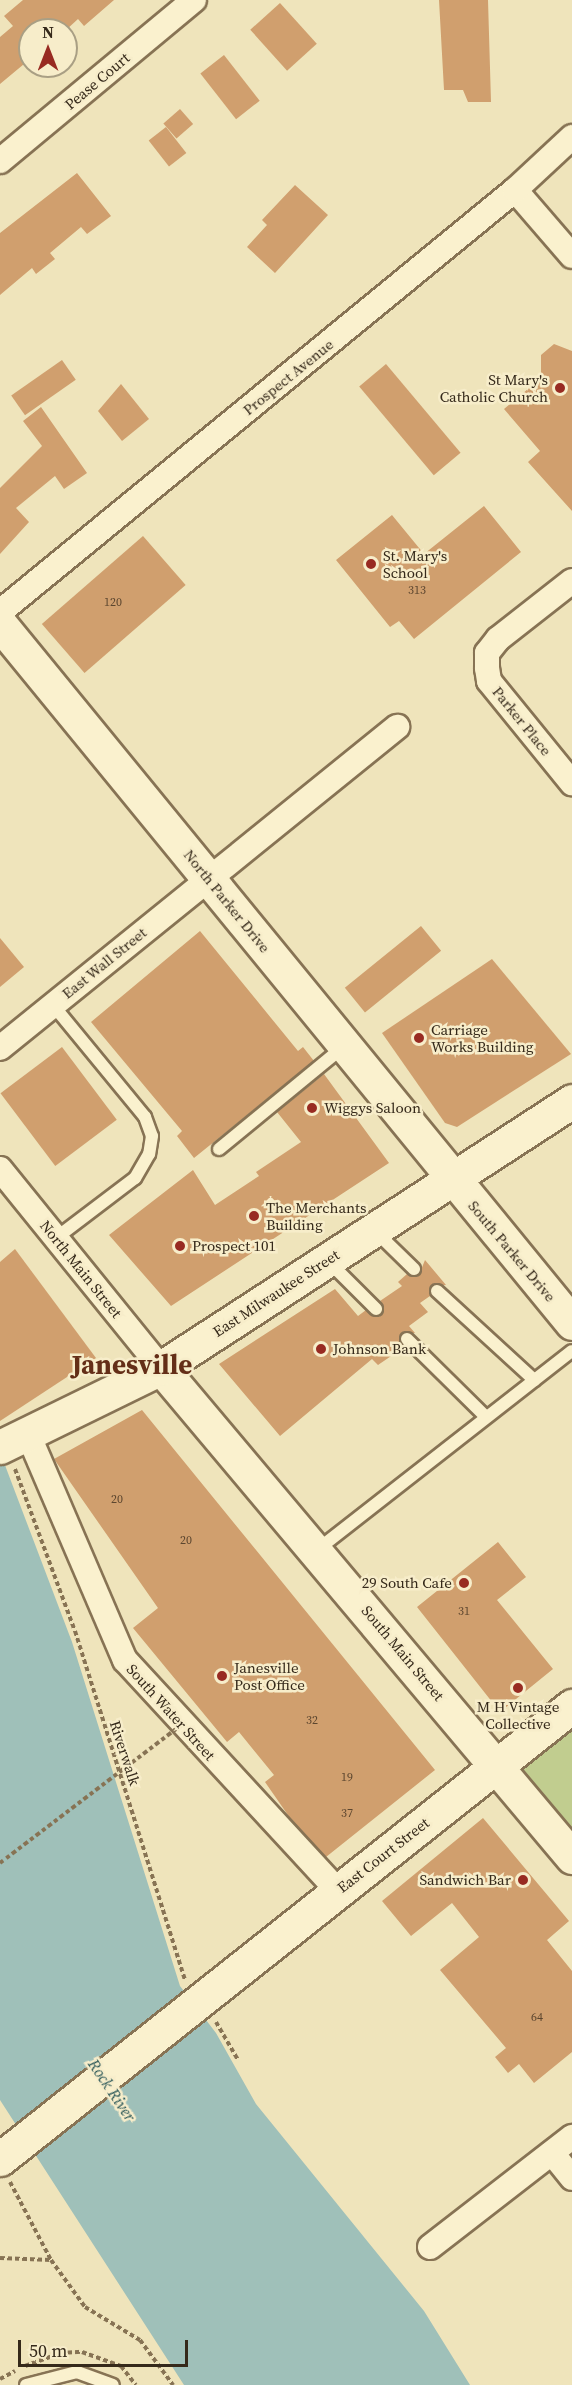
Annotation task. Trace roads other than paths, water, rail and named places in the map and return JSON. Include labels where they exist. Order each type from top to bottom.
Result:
[{"type":"main road","name":"North Parker Drive","points":[[0,624],[452,1178]]},
{"type":"main road","name":"East Milwaukee Street","points":[[12,1442],[161,1368],[572,1101]]},
{"type":"main road","name":"South Parker Drive","points":[[452,1178],[572,1323]]},
{"type":"main road","name":"South Main Street","points":[[161,1368],[499,1766],[572,1857]]},
{"type":"main road","name":"East Court Street","points":[[8,2160],[200,2006],[337,1890],[499,1766],[572,1706]]},
{"type":"street","name":"Pease Court","points":[[0,161],[194,0]]},
{"type":"street","name":"Prospect Avenue","points":[[0,612],[515,190],[572,137]]},
{"type":"street","points":[[515,190],[572,256]]},
{"type":"street","name":"Parker Place","points":[[572,581],[488,653],[489,681],[572,783]]},
{"type":"street","name":"East Wall Street","points":[[0,1048],[397,727]]},
{"type":"street","name":"North Main Street","points":[[0,1169],[161,1368]]},
{"type":"street","name":"South Water Street","points":[[12,1442],[117,1648],[181,1725],[337,1890]]},
{"type":"street","points":[[430,2247],[572,2137]]},
{"type":"street","points":[[552,2153],[572,2178]]},
{"type":"lane","points":[[53,1005],[145,1117],[152,1136],[149,1154],[135,1178],[56,1238]]},
{"type":"lane","points":[[219,1149],[344,1046]]},
{"type":"lane","points":[[373,1230],[414,1269]]},
{"type":"lane","points":[[327,1260],[376,1309]]},
{"type":"lane","points":[[437,1291],[534,1380]]},
{"type":"lane","points":[[407,1339],[486,1417]]},
{"type":"lane","points":[[316,1551],[572,1351]]},
{"type":"lane","points":[[26,2385],[77,2372],[113,2385]]},
{"type":"water","name":"Rock River","points":[[0,1452],[72,1642],[180,1986],[216,2033],[256,2104],[424,2311],[470,2385],[184,2385],[0,2100]]},
{"type":"place","name":"St Mary's Catholic Church","points":[[560,388]]},
{"type":"place","name":"St. Mary's School","points":[[371,564]]},
{"type":"place","name":"Carriage Works Building","points":[[419,1038]]},
{"type":"place","name":"Wiggys Saloon","points":[[312,1108]]},
{"type":"place","name":"The Merchants Building","points":[[254,1216]]},
{"type":"place","name":"Prospect 101","points":[[180,1246]]},
{"type":"place","name":"Johnson Bank","points":[[321,1349]]},
{"type":"place","name":"29 South Cafe","points":[[464,1583]]},
{"type":"place","name":"Janesville Post Office","points":[[222,1676]]},
{"type":"place","name":"M H Vintage Collective","points":[[518,1688]]},
{"type":"place","name":"Sandwich Bar","points":[[523,1880]]},
{"type":"district","name":"Janesville","points":[[132,1365]]}]
